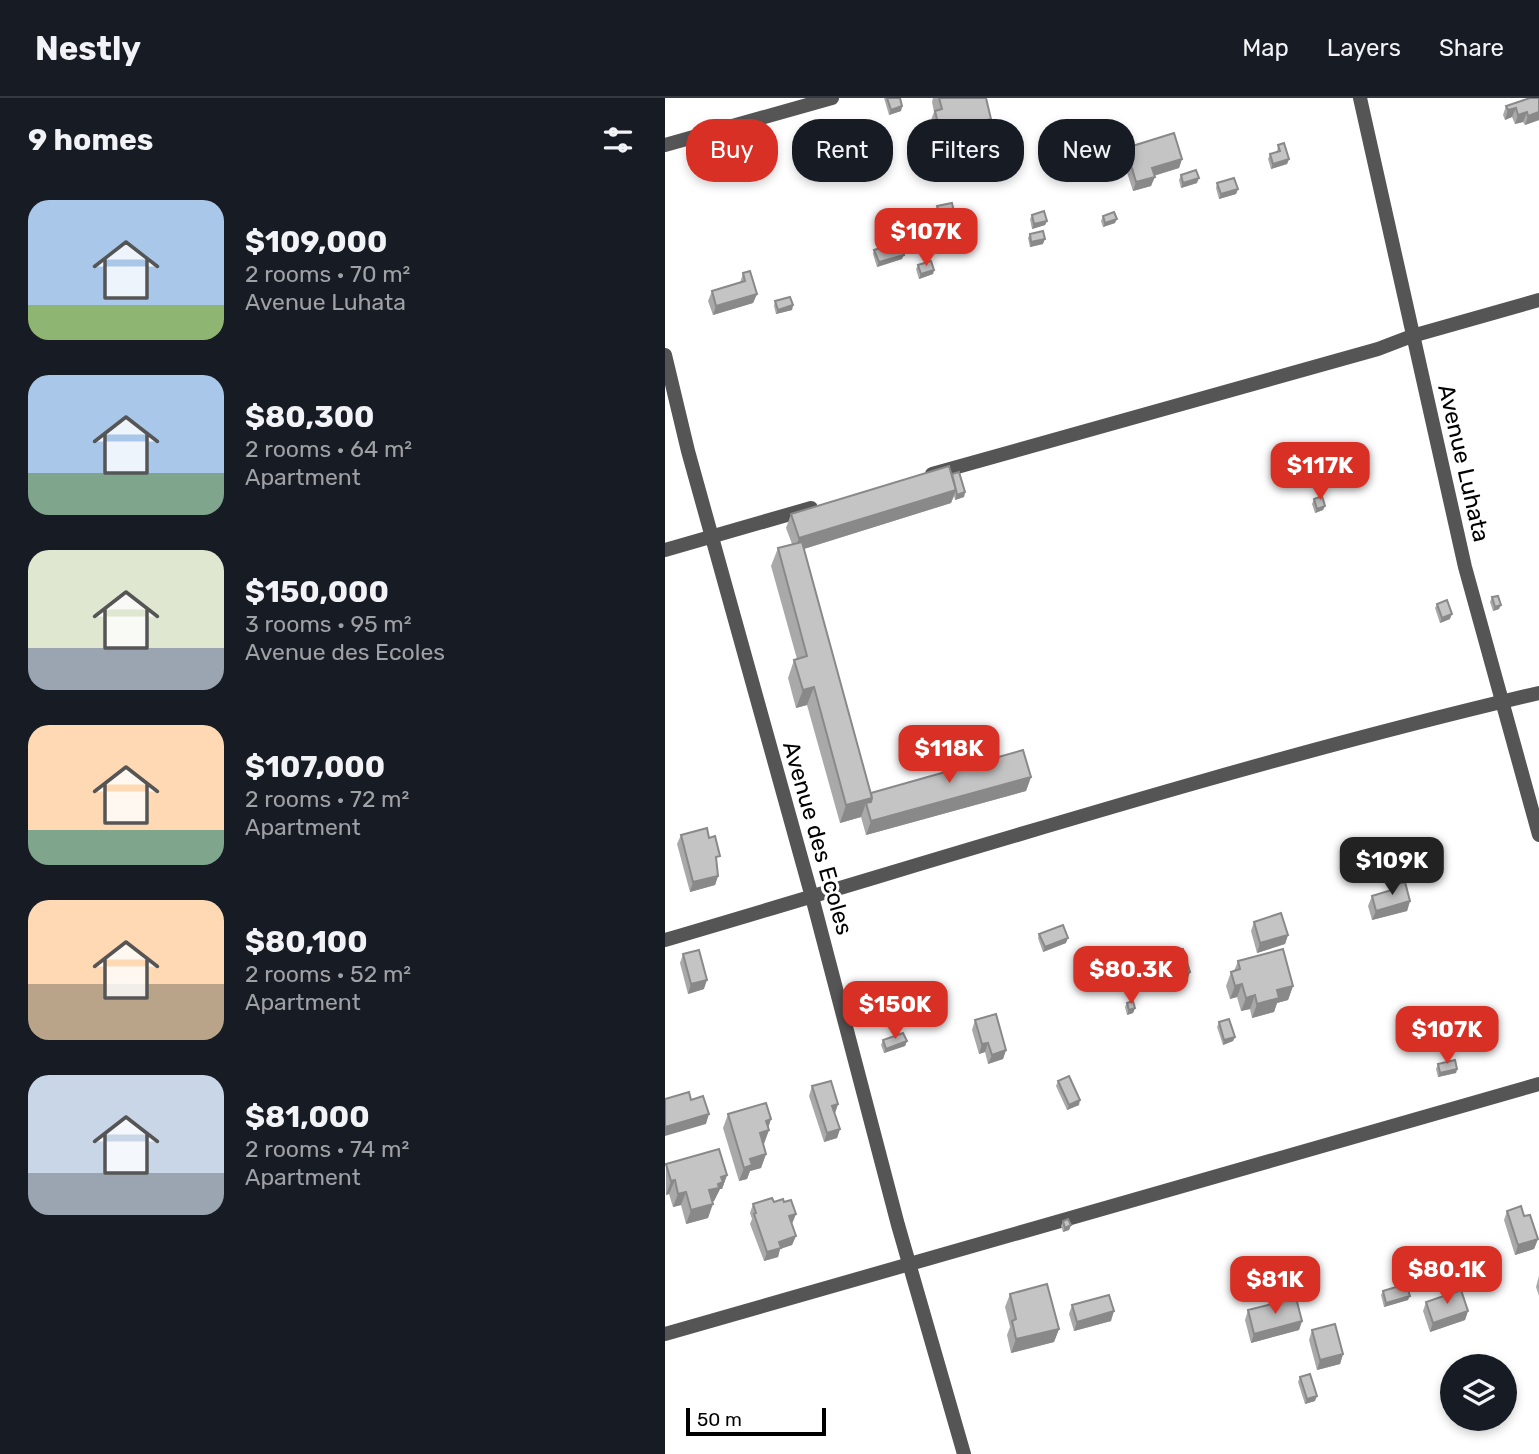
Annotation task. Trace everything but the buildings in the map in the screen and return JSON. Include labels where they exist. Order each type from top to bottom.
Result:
[{"type":"street","points":[[665,145],[832,98]]},
{"type":"street","name":"Avenue Luhata","points":[[1360,98],[1465,567],[1539,835]]},
{"type":"street","points":[[922,477],[1378,349],[1412,336],[1539,300]]},
{"type":"street","name":"Avenue des Ecoles","points":[[665,355],[712,538],[812,897],[909,1262],[964,1454]]},
{"type":"street","points":[[665,550],[829,503]]},
{"type":"street","points":[[665,940],[1143,799],[1465,710],[1539,693]]},
{"type":"street","points":[[665,1334],[909,1262],[1539,1084]]}]
